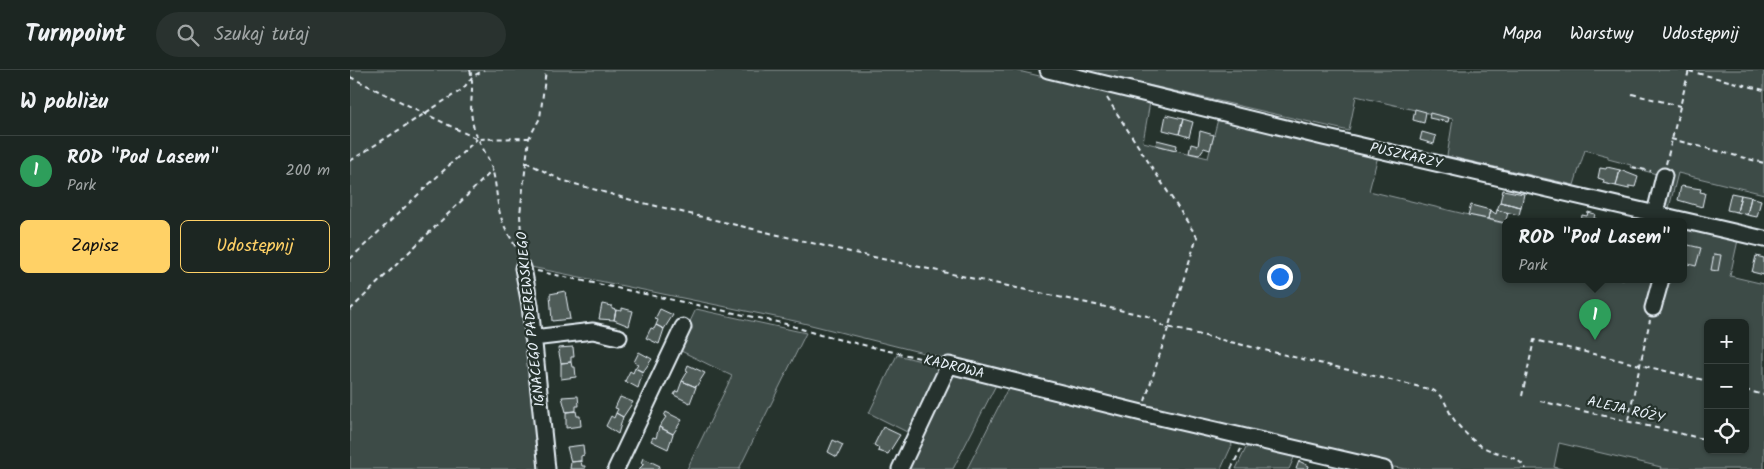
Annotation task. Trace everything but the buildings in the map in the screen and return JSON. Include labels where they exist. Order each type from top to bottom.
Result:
[{"type":"street","name":"PUSZKARZY","points":[[1048,70],[1323,137],[1670,218]]},
{"type":"street","points":[[1655,213],[1664,175]]},
{"type":"street","name":"PUSZKARZY","points":[[1687,222],[1764,238]]},
{"type":"street","name":"IGNACEGO PADEREWSKIEGO","points":[[523,268],[533,338],[547,469]]},
{"type":"street","points":[[1653,308],[1660,283]]},
{"type":"street","points":[[616,469],[683,327]]},
{"type":"street","points":[[533,338],[593,331],[619,336]]},
{"type":"street","points":[[900,469],[949,365]]},
{"type":"street","name":"KADROWA","points":[[949,365],[1142,413],[1384,469]]},
{"type":"path","points":[[470,70],[472,77],[472,120],[478,139],[493,170],[505,229],[513,239],[523,268]]},
{"type":"path","points":[[350,161],[463,89],[472,77],[484,70]]},
{"type":"path","name":"IGNACEGO PADEREWSKIEGO","points":[[523,268],[520,214],[526,162],[529,138],[540,118],[546,70]]},
{"type":"path","points":[[1632,167],[1664,175],[1671,139],[1689,70],[1764,90]]},
{"type":"path","points":[[350,77],[478,139],[529,138]]},
{"type":"path","points":[[1097,82],[1197,237],[1142,413]]},
{"type":"path","points":[[1632,94],[1680,106]]},
{"type":"path","points":[[350,259],[478,139]]},
{"type":"path","points":[[1671,139],[1764,163]]},
{"type":"path","points":[[526,162],[560,180],[634,201],[850,252],[1146,316],[1168,327],[1433,390],[1443,396],[1454,419],[1472,438],[1482,446],[1522,462],[1526,469]]},
{"type":"path","points":[[350,310],[493,170]]},
{"type":"path","name":"KADROWA","points":[[523,268],[786,324],[820,335],[949,365]]},
{"type":"path","points":[[1628,420],[1653,308]]},
{"type":"path","points":[[1522,396],[1534,340],[1704,380]]},
{"type":"path","points":[[1749,391],[1764,395]]},
{"type":"path","name":"ALEJA RÓŻY","points":[[1540,401],[1704,439]]},
{"type":"path","points":[[1231,469],[1247,436]]},
{"type":"shaded area","points":[[350,70],[1014,70],[1150,102],[1143,142],[1208,158],[1218,119],[1378,156],[1369,191],[1502,223],[1502,283],[1687,283],[1687,228],[1738,240],[1730,276],[1764,284],[1764,469],[1660,469],[1661,467],[1559,443],[1554,467],[1562,469],[1405,469],[1394,467],[1390,469],[795,321],[526,266],[525,259],[517,261],[543,469],[350,469]]},
{"type":"shaded area","points":[[1083,70],[1764,70],[1764,194],[1678,173],[1669,208],[1662,206],[1668,177],[1630,167],[1631,165],[1608,159],[1608,156],[1585,150],[1574,185],[1447,156],[1453,119],[1356,96],[1349,131]]},
{"type":"shaded area","points":[[696,309],[806,333],[739,469],[687,469],[732,376],[677,349]]},
{"type":"shaded area","points":[[897,355],[941,366],[911,434],[869,413]]},
{"type":"shaded area","points":[[951,369],[998,381],[953,469],[903,469]]},
{"type":"shaded area","points":[[1010,384],[1228,436],[1232,445],[1221,469],[967,469]]},
{"type":"shaded area","points":[[1257,442],[1297,451],[1289,469],[1236,469],[1246,448]]},
{"type":"place","name":"ROD \"Pod Lasem\"","points":[[1595,340]]}]
